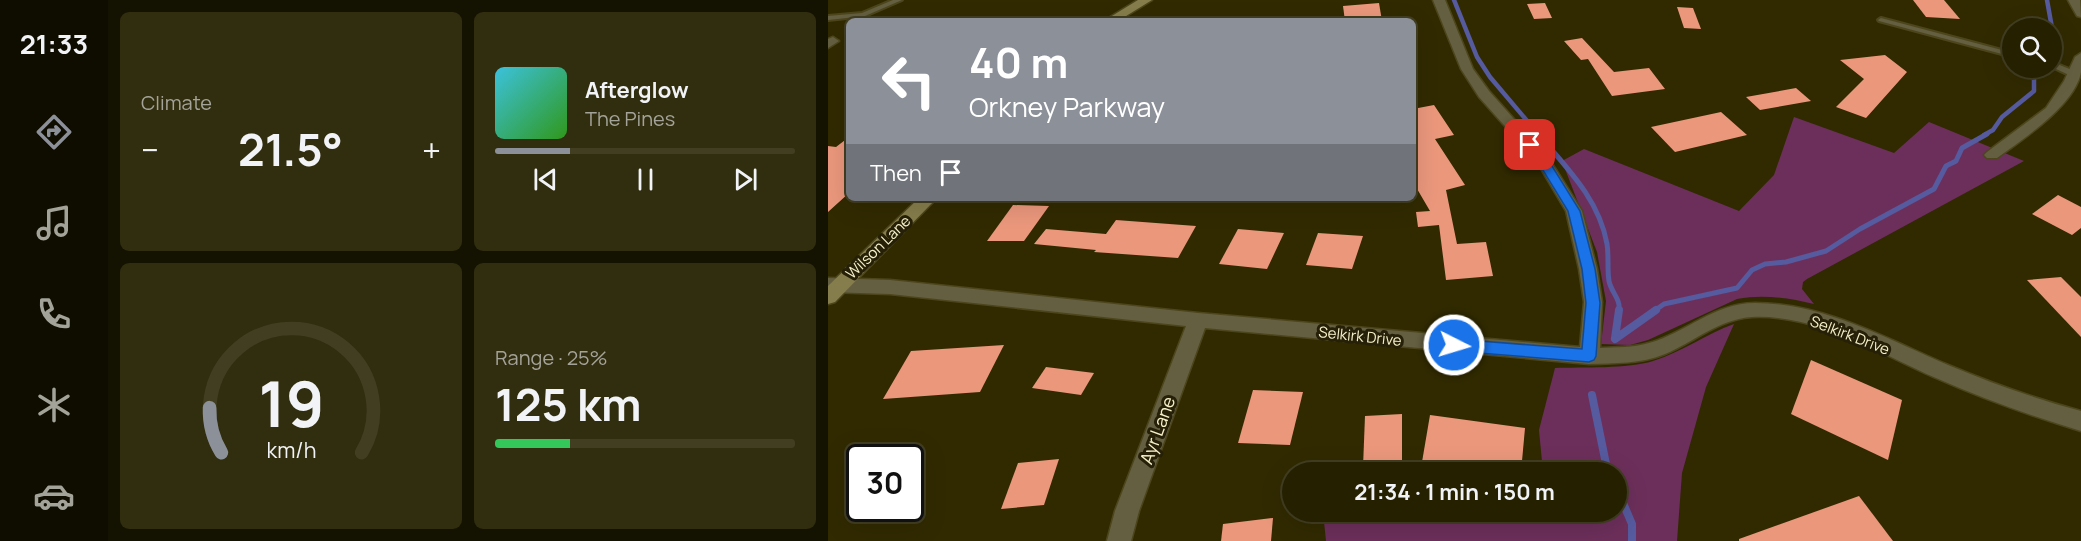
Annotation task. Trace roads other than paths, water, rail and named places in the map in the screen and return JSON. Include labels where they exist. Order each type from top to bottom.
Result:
[{"type":"main road","points":[[1114,18],[1130,0]]},
{"type":"main road","points":[[1115,18],[1146,0]]},
{"type":"main road","name":"Wilson Lane","points":[[832,289],[926,201]]},
{"type":"street","points":[[1439,0],[1467,69],[1484,94],[1543,160],[1574,211],[1588,269],[1593,303],[1589,356]]},
{"type":"street","points":[[2074,0],[2081,14]]},
{"type":"street","points":[[1992,155],[2051,111],[2074,74],[2081,57]]},
{"type":"street","name":"Selkirk Drive","points":[[832,289],[890,287],[1198,320],[1589,356],[1642,353],[1657,349],[1707,323],[1730,314],[1751,310],[1775,310],[1848,332],[2033,407],[2081,421]]},
{"type":"street","name":"Ayr Lane","points":[[1119,541],[1127,512],[1198,320]]},
{"type":"lane","points":[[828,18],[863,15],[898,0]]},
{"type":"lane","points":[[1881,20],[2002,52]]},
{"type":"lane","points":[[2062,69],[2074,74]]},
{"type":"waterway","points":[[1454,0],[1477,57],[1490,77],[1539,135]]},
{"type":"waterway","points":[[2047,0],[2050,18]]},
{"type":"waterway","points":[[1984,135],[1993,130],[2002,117],[2034,91],[2034,78]]},
{"type":"waterway","points":[[1538,134],[1580,184],[1597,212],[1607,244],[1609,281],[1619,303],[1619,310]]},
{"type":"waterway","points":[[1654,311],[1664,304],[1737,288],[1752,270],[1765,264],[1786,262],[1826,251],[1860,229],[1934,189],[1946,166],[1956,161],[1962,148],[1987,134]]},
{"type":"waterway","points":[[1615,338],[1619,310]]},
{"type":"waterway","points":[[1615,339],[1656,310]]},
{"type":"waterway","points":[[1592,395],[1606,462]]},
{"type":"waterway","points":[[1627,512],[1632,524],[1632,541]]}]
